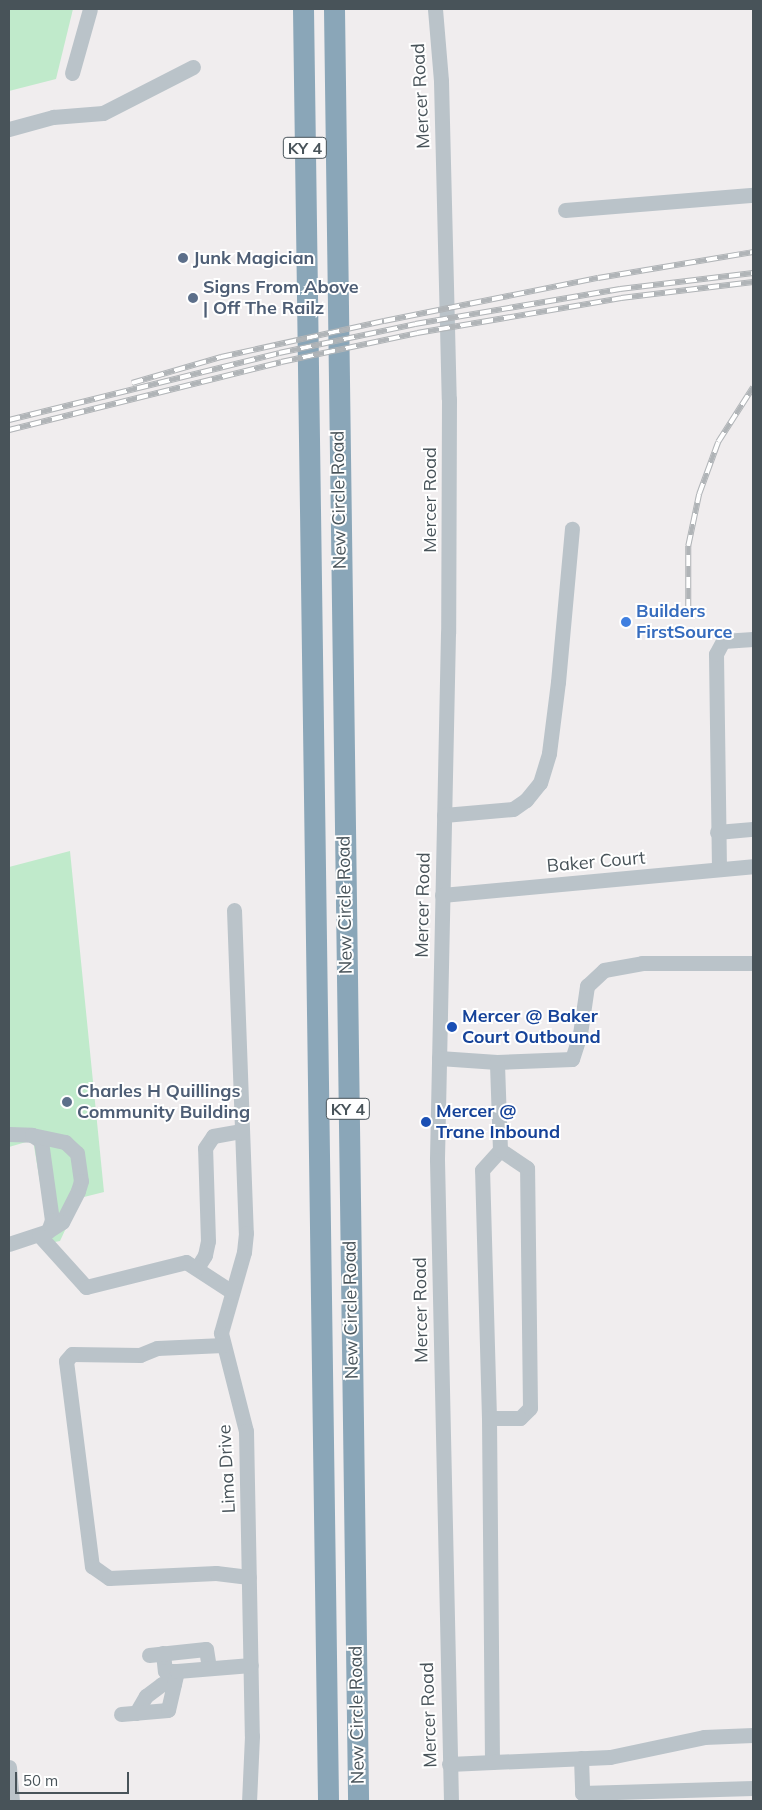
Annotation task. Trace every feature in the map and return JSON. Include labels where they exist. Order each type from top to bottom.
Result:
[{"type":"highway","name":"New Circle Road","points":[[303,9],[328,1801]]},
{"type":"highway","name":"New Circle Road","points":[[334,9],[358,1801]]},
{"type":"highway","points":[[358,1749],[363,1801]]},
{"type":"street","points":[[72,73],[90,9]]},
{"type":"street","name":"Mercer Road","points":[[435,9],[446,261],[449,399],[437,1170],[450,1801]]},
{"type":"street","points":[[9,129],[53,118],[103,114],[193,67]]},
{"type":"street","points":[[565,210],[753,195]]},
{"type":"street","points":[[444,815],[513,809],[526,800],[540,783],[549,753],[558,682],[572,529]]},
{"type":"street","points":[[719,869],[716,654],[724,640],[753,640]]},
{"type":"street","points":[[717,832],[753,829]]},
{"type":"street","name":"Baker Court","points":[[442,895],[753,866]]},
{"type":"street","name":"Lima Drive","points":[[234,910],[246,1233],[244,1252],[223,1326],[223,1345],[246,1431],[251,1666],[249,1801]]},
{"type":"street","points":[[439,1058],[497,1062],[572,1059],[587,986],[604,970],[642,963],[753,963]]},
{"type":"street","points":[[492,1762],[489,1418],[482,1170],[500,1150],[497,1062]]},
{"type":"street","points":[[197,1268],[205,1255],[208,1241],[205,1148],[213,1136],[242,1131]]},
{"type":"street","points":[[9,1134],[32,1135],[65,1142],[77,1153],[81,1181],[62,1222],[44,1233],[9,1244]]},
{"type":"street","points":[[32,1135],[41,1142],[52,1220],[44,1233]]},
{"type":"street","points":[[489,1418],[520,1418],[530,1408],[527,1168],[500,1150]]},
{"type":"street","points":[[44,1233],[86,1286],[176,1262],[186,1262],[232,1292]]},
{"type":"street","points":[[223,1345],[157,1348],[140,1355],[72,1354],[66,1361],[92,1566],[109,1578],[216,1573],[250,1577]]},
{"type":"street","points":[[175,1677],[165,1671],[156,1654],[206,1649],[209,1668]]},
{"type":"street","points":[[175,1677],[168,1710],[128,1714],[146,1696],[175,1677],[209,1668],[251,1666]]},
{"type":"street","points":[[449,1764],[610,1757],[704,1736],[753,1735]]},
{"type":"street","points":[[581,1758],[582,1793],[753,1788]]},
{"type":"street","points":[[9,1767],[12,1801]]},
{"type":"green space","points":[[9,9],[73,9],[56,79],[9,91]]},
{"type":"green space","points":[[70,851],[104,1192],[80,1198],[60,1241],[50,1243],[33,1140],[9,1147],[9,867]]},
{"type":"railway","points":[[132,383],[221,357],[384,321],[598,278],[753,252]]},
{"type":"railway","points":[[9,420],[279,353],[415,324],[620,289],[753,273]]},
{"type":"railway","points":[[9,430],[281,362],[417,333],[621,298],[753,282]]},
{"type":"railway","points":[[688,610],[688,546],[699,494],[718,442],[753,387]]},
{"type":"place","name":"Junk Magician","points":[[183,258]]},
{"type":"place","name":"Signs From Above | Off The Railz","points":[[193,298]]},
{"type":"place","name":"Builders FirstSource","points":[[626,622]]},
{"type":"place","name":"Mercer @ Baker Court Outbound","points":[[452,1027]]},
{"type":"place","name":"Charles H Quillings Community Building","points":[[67,1102]]},
{"type":"place","name":"Mercer @ Trane Inbound","points":[[426,1122]]}]
